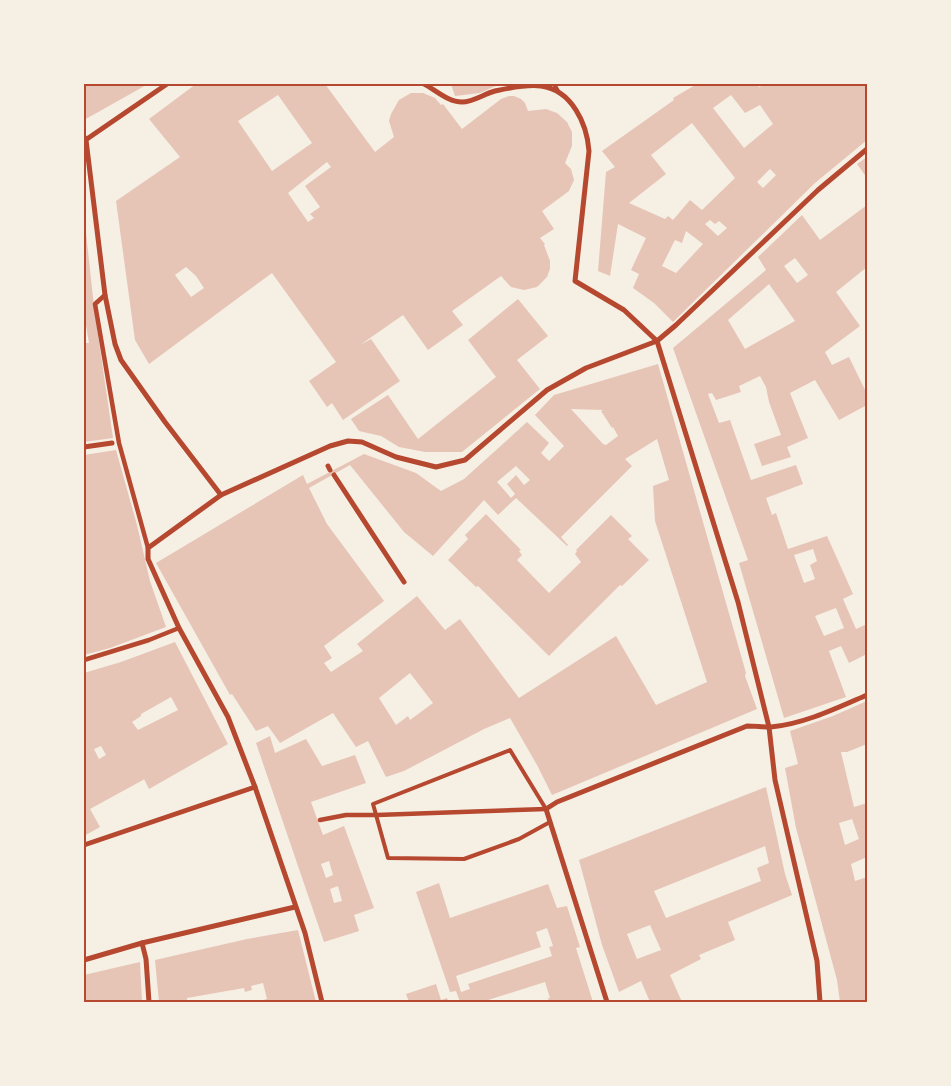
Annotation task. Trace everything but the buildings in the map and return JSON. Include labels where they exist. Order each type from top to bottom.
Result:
[{"type":"street","points":[[168,84],[84,140],[106,295],[115,344],[121,360],[165,422],[221,495]]},
{"type":"street","points":[[424,84],[447,97],[463,102],[494,92],[527,85],[546,86],[558,91],[572,104],[588,135],[589,152],[575,280],[624,310],[657,341],[738,602],[769,727],[775,780],[817,961],[820,1002]]},
{"type":"street","points":[[148,548],[221,495],[330,446],[348,441],[362,442],[396,457],[436,467],[465,460],[547,390],[586,368],[657,341],[818,190],[867,149]]},
{"type":"street","points":[[106,295],[95,304],[119,442],[148,548],[148,559],[179,628],[228,717],[255,787],[305,933],[322,1002]]},
{"type":"street","points":[[84,447],[119,442]]},
{"type":"street","points":[[331,470],[404,582]]},
{"type":"street","points":[[84,660],[149,640],[179,628]]},
{"type":"street","points":[[320,820],[346,815],[546,809],[557,802],[747,726],[769,727],[789,724],[867,696]]},
{"type":"street","points":[[84,845],[255,787]]},
{"type":"street","points":[[546,809],[607,1002]]},
{"type":"street","points":[[84,960],[142,943],[295,907]]},
{"type":"street","points":[[142,943],[146,959],[149,1002]]},
{"type":"lane","points":[[554,84],[558,91]]},
{"type":"lane","points":[[546,809],[510,750],[374,804],[388,858],[464,859],[519,839],[550,822]]}]
